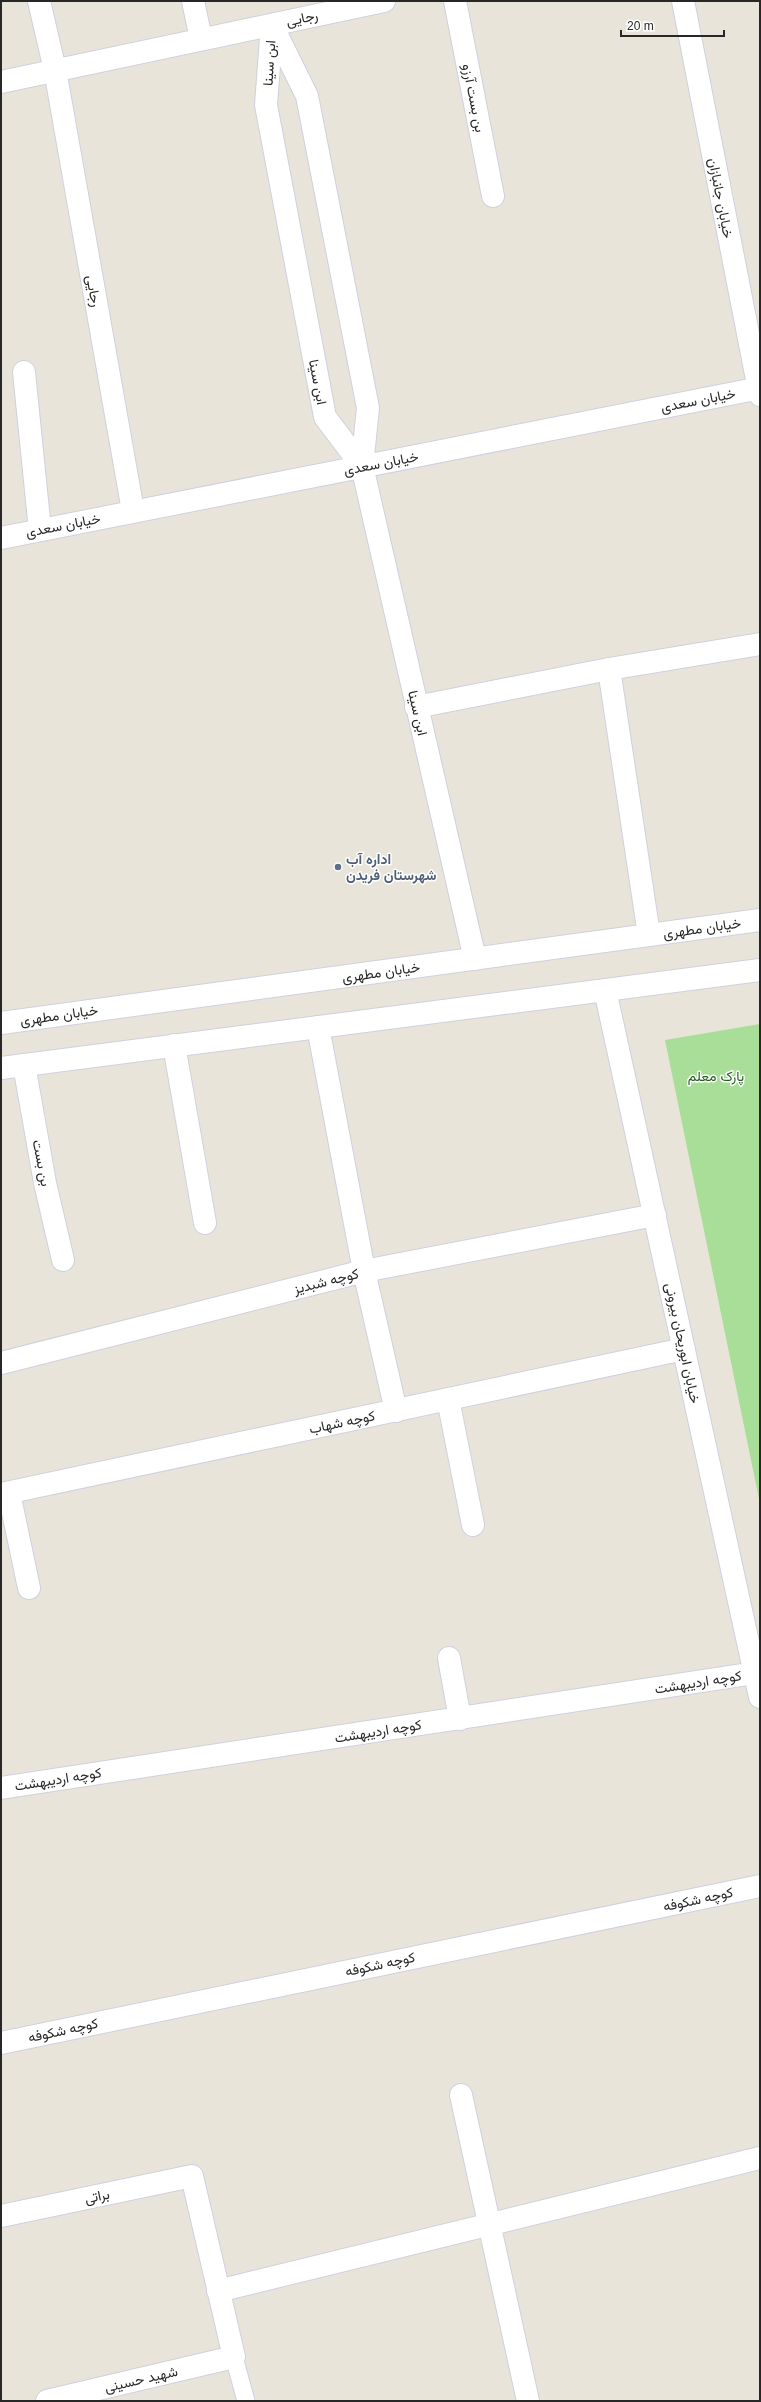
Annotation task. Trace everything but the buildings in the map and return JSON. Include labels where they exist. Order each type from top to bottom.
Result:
[{"type":"street","name":"رجایی","points":[[39,1],[55,70],[133,512]]},
{"type":"street","points":[[193,1],[201,40]]},
{"type":"street","name":"رجایی","points":[[1,82],[272,25],[360,3],[384,1]]},
{"type":"street","name":"بن بست آرزو","points":[[455,1],[493,196]]},
{"type":"street","name":"خیابان جانبازان","points":[[683,1],[760,390]]},
{"type":"street","name":"ابن سینا","points":[[272,25],[266,105],[325,417],[362,466]]},
{"type":"street","name":"ابن سینا","points":[[272,25],[307,96],[309,104],[368,408],[362,466],[416,707],[475,959]]},
{"type":"street","points":[[24,372],[40,530]]},
{"type":"street","name":"خیابان سعدی","points":[[1,538],[362,466],[760,390]]},
{"type":"street","points":[[416,707],[609,669],[760,644]]},
{"type":"street","points":[[609,669],[649,935]]},
{"type":"street","name":"خیابان مطهری","points":[[1,1023],[760,920]]},
{"type":"street","points":[[1,1068],[760,970]]},
{"type":"street","name":"خیابان ابوریحان بیرونی","points":[[605,990],[760,1696]]},
{"type":"street","points":[[318,1027],[364,1271],[396,1410]]},
{"type":"street","points":[[174,1045],[205,1224]]},
{"type":"street","name":"بن بست","points":[[24,1065],[45,1183],[63,1260]]},
{"type":"street","name":"کوچه شبدیز","points":[[1,1363],[364,1271],[655,1215]]},
{"type":"street","name":"کوچه شهاب","points":[[5,1494],[684,1349]]},
{"type":"street","points":[[448,1399],[473,1525]]},
{"type":"street","points":[[5,1494],[29,1588]]},
{"type":"street","points":[[450,1658],[460,1719]]},
{"type":"street","name":"کوچه اردیبهشت","points":[[1,1788],[755,1673]]},
{"type":"street","name":"کوچه شکوفه","points":[[1,2043],[760,1886]]},
{"type":"street","points":[[461,2095],[528,2401]]},
{"type":"street","points":[[234,2357],[218,2291],[490,2226],[760,2158]]},
{"type":"street","name":"براتی","points":[[1,2216],[192,2176],[218,2291]]},
{"type":"street","name":"شهید حسینی","points":[[47,2401],[234,2357]]},
{"type":"lane","points":[[234,2357],[246,2401]]},
{"type":"green space","name":"پارک معلم","points":[[760,1024],[760,1504],[665,1040]]},
{"type":"place","name":"اداره آب شهرستان فریدن","points":[[338,867]]}]
